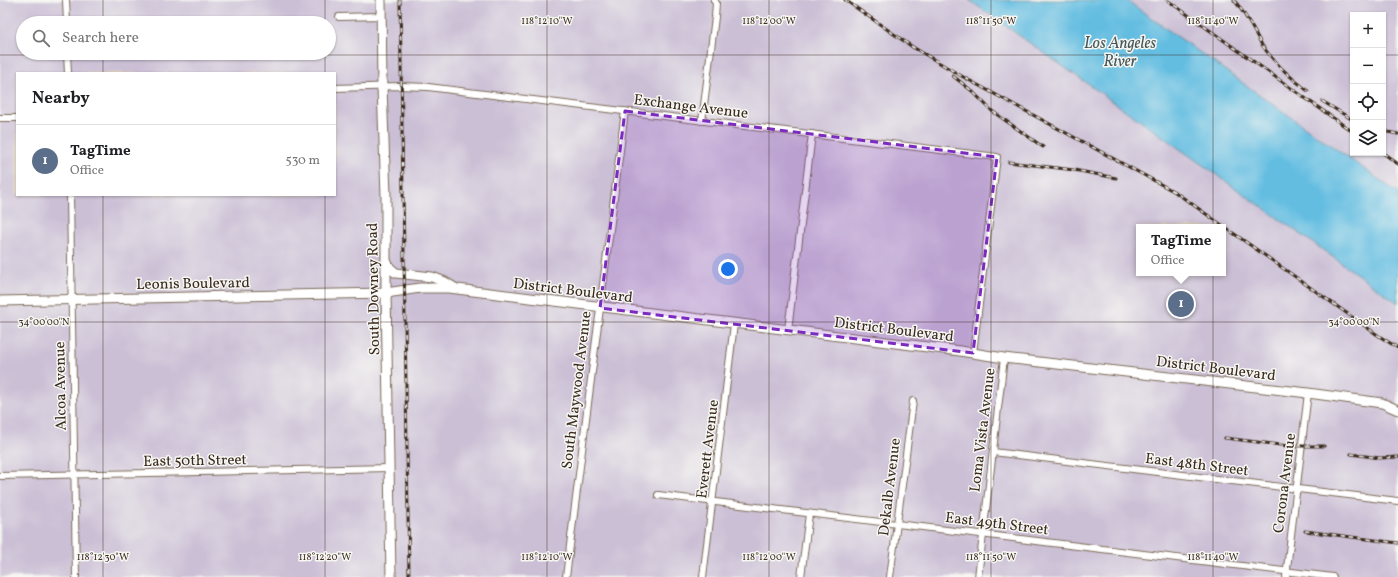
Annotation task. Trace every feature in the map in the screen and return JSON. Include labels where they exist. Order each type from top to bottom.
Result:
[{"type":"main road","name":"South Downey Road","points":[[381,0],[382,87],[386,196],[386,293],[391,577]]},
{"type":"main road","points":[[386,261],[390,268],[396,273],[432,277],[458,289]]},
{"type":"main road","name":"District Boulevard","points":[[386,293],[409,289],[458,289],[1004,358],[1308,393],[1382,403],[1398,410]]},
{"type":"main road","name":"Leonis Boulevard","points":[[0,301],[386,293]]},
{"type":"street","points":[[66,0],[67,16]]},
{"type":"street","points":[[702,121],[715,17],[716,3],[714,0]]},
{"type":"street","points":[[339,17],[382,16]]},
{"type":"street","points":[[67,60],[68,72]]},
{"type":"street","name":"Exchange Avenue","points":[[336,88],[428,87],[997,157]]},
{"type":"street","name":"South Maywood Avenue","points":[[566,577],[625,111]]},
{"type":"street","points":[[0,118],[16,118]]},
{"type":"street","points":[[788,330],[812,134]]},
{"type":"street","name":"Loma Vista Avenue","points":[[974,353],[997,157]]},
{"type":"street","name":"Alcoa Avenue","points":[[70,196],[76,577]]},
{"type":"street","name":"Everett Avenue","points":[[703,577],[734,324]]},
{"type":"street","name":"Loma Vista Avenue","points":[[978,577],[1004,358]]},
{"type":"street","name":"Corona Avenue","points":[[1286,574],[1308,393]]},
{"type":"street","name":"Dekalb Avenue","points":[[890,577],[913,401]]},
{"type":"street","name":"East 48th Street","points":[[993,452],[1398,501]]},
{"type":"street","name":"East 50th Street","points":[[0,476],[390,468]]},
{"type":"street","name":"East 49th Street","points":[[658,495],[983,534],[1286,574],[1333,577]]},
{"type":"street","points":[[801,577],[809,514]]},
{"type":"highlighted area","points":[[625,111],[997,157],[973,353],[600,308]]},
{"type":"shaded area","points":[[0,0],[1398,0],[1398,577],[0,577]]},
{"type":"water","name":"Los Angeles River","points":[[969,0],[1126,0],[1398,193],[1398,303]]},
{"type":"railway","points":[[400,0],[409,577]]},
{"type":"railway","points":[[845,0],[914,48]]},
{"type":"railway","points":[[1167,0],[1350,130]]},
{"type":"railway","points":[[1234,0],[1246,16],[1262,45],[1272,58],[1308,91]]},
{"type":"railway","points":[[911,46],[965,78],[1175,192],[1220,224]]},
{"type":"railway","points":[[953,76],[972,91],[992,111],[1043,147]]},
{"type":"railway","points":[[1322,101],[1350,118]]},
{"type":"railway","points":[[1386,132],[1398,134]]},
{"type":"railway","points":[[1386,155],[1398,164]]},
{"type":"railway","points":[[1009,162],[1074,170],[1116,178]]},
{"type":"railway","points":[[1226,228],[1398,348]]},
{"type":"railway","points":[[1225,438],[1288,446],[1324,446]]},
{"type":"railway","points":[[1351,454],[1380,458],[1398,457]]},
{"type":"railway","points":[[1305,531],[1398,543]]},
{"type":"place","name":"TagTime","points":[[1181,304]]}]
